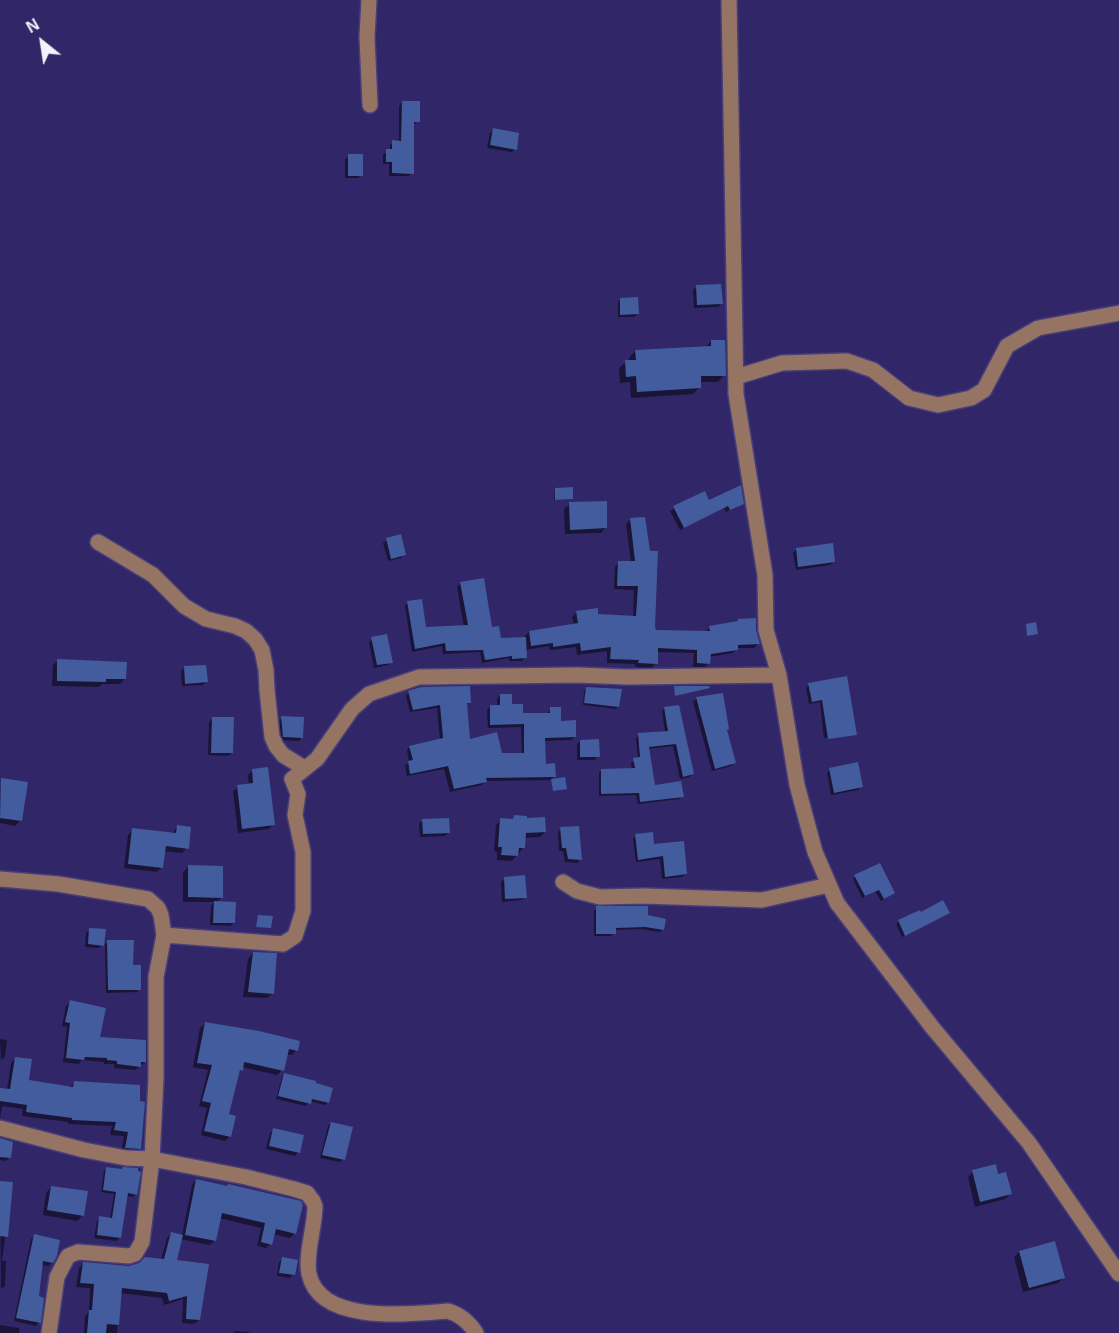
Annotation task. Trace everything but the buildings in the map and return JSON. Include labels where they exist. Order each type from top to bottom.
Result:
[{"type":"street","points":[[369,0],[367,37],[370,105]]},
{"type":"street","points":[[729,0],[736,394],[765,575],[766,630],[779,675],[797,785],[815,852],[837,903],[877,958],[1029,1143],[1119,1274]]},
{"type":"street","points":[[736,377],[782,363],[847,361],[873,370],[909,398],[938,405],[971,398],[984,390],[1007,346],[1038,328],[1119,313]]},
{"type":"street","points":[[98,542],[153,576],[184,606],[206,619],[241,628],[255,639],[262,650],[266,670],[276,746],[284,755],[304,768]]},
{"type":"street","points":[[164,935],[283,944],[295,936],[303,911],[303,852],[295,815],[298,794],[292,779],[317,759],[352,709],[369,694],[419,677],[779,675]]},
{"type":"street","points":[[0,879],[69,886],[148,899],[158,908],[164,935],[156,977],[156,1079],[152,1159],[142,1242],[135,1254],[129,1256],[78,1252],[68,1256],[57,1277],[49,1333]]},
{"type":"street","points":[[563,882],[573,889],[600,897],[644,896],[762,900],[830,885]]},
{"type":"street","points":[[0,1128],[84,1150],[126,1158],[152,1159],[246,1177],[307,1193],[315,1206],[308,1272],[312,1285],[318,1293],[329,1302],[339,1306],[372,1313],[448,1311],[456,1313],[466,1320],[476,1333]]}]
